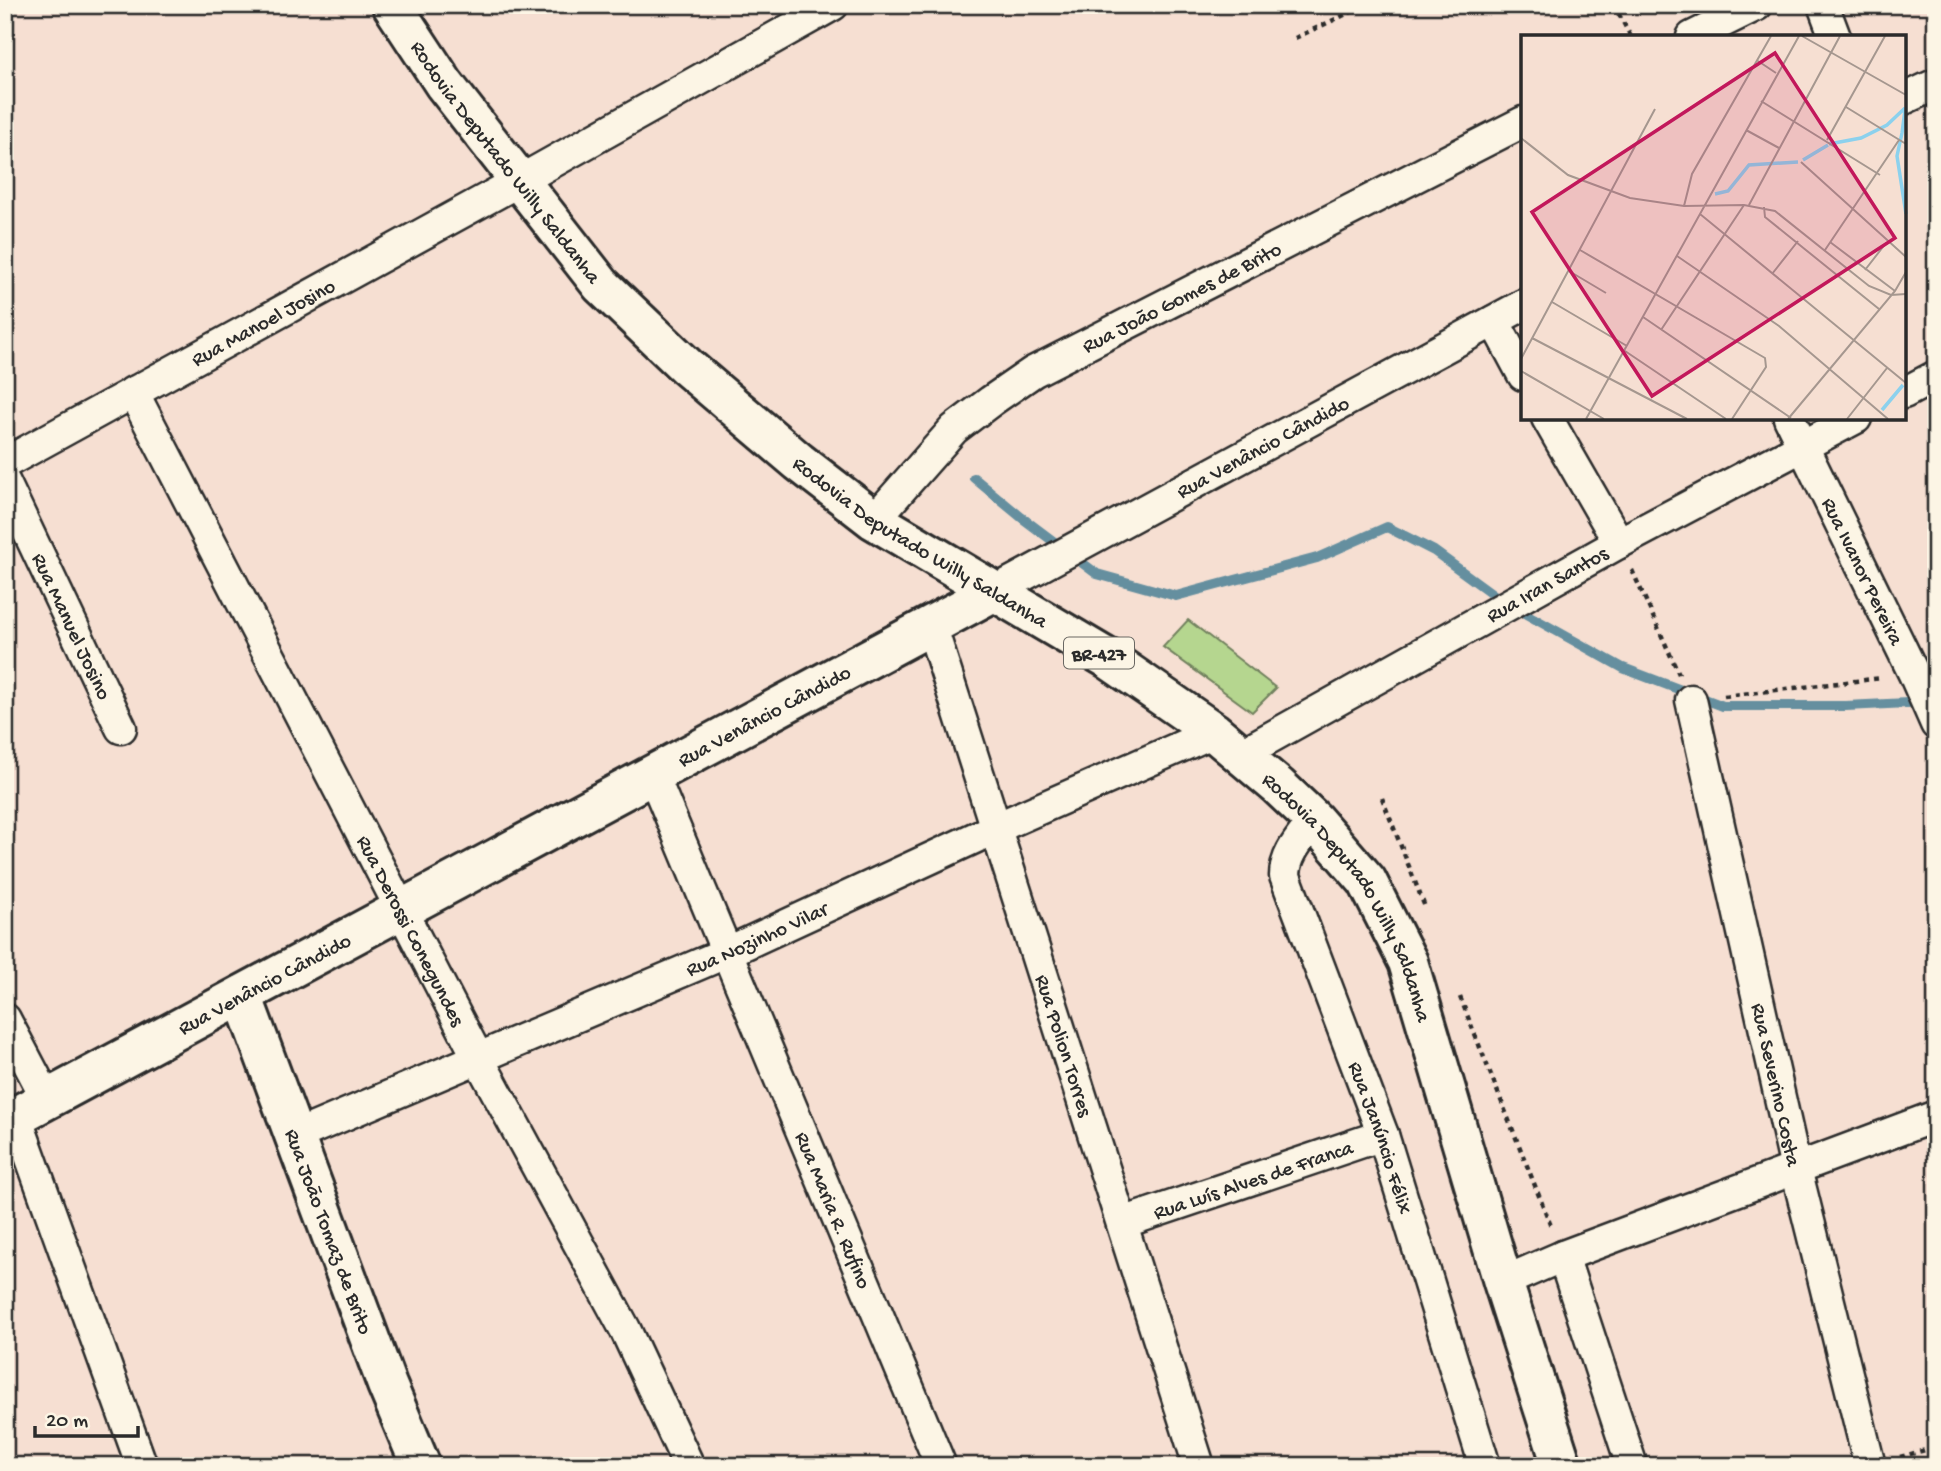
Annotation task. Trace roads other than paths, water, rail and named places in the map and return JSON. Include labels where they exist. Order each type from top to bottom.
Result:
[{"type":"main road","name":"Rodovia Deputado Willy Saldanha","points":[[392,5],[444,84],[601,285],[696,374],[799,462],[874,520],[1107,658],[1228,743],[1314,820],[1367,881],[1408,962],[1503,1282],[1562,1466]]},
{"type":"main road","name":"Rua Venâncio Cândido","points":[[23,1113],[995,591]]},
{"type":"main road","name":"Rua João Tomaz de Brito","points":[[242,995],[387,1385],[421,1466]]},
{"type":"street","name":"Rua Manoel Josino","points":[[5,463],[834,5]]},
{"type":"street","points":[[1696,35],[1757,5]]},
{"type":"street","points":[[1823,5],[1834,35]]},
{"type":"street","points":[[1906,98],[1936,84]]},
{"type":"street","name":"Rua João Gomes de Brito","points":[[874,520],[954,429],[1033,372],[1521,123]]},
{"type":"street","name":"Rua Venâncio Cândido","points":[[995,591],[1521,306]]},
{"type":"street","points":[[1494,321],[1521,371]]},
{"type":"street","points":[[1906,392],[1936,376]]},
{"type":"street","name":"Rua Derossi Conegundes","points":[[133,392],[477,1056],[625,1328],[689,1466]]},
{"type":"street","points":[[1548,420],[1619,543]]},
{"type":"street","name":"Rua Ivanor Pereira","points":[[1790,420],[1925,668],[1936,724]]},
{"type":"street","name":"Rua Iran Santos","points":[[1228,743],[1852,420]]},
{"type":"street","name":"Rua Manuel Josino","points":[[5,483],[121,728]]},
{"type":"street","name":"Rua Polion Torres","points":[[931,625],[1199,1466]]},
{"type":"street","name":"Rua Severino Costa","points":[[1691,700],[1796,1170],[1870,1466]]},
{"type":"street","name":"Rua Nozinho Vilar","points":[[295,1136],[477,1056],[727,952],[996,828],[1228,743]]},
{"type":"street","name":"Rua Maria R. Rufino","points":[[653,775],[941,1466]]},
{"type":"street","name":"Rua Janúncio Félix","points":[[1314,820],[1292,851],[1285,865],[1285,876],[1383,1135],[1485,1466]]},
{"type":"street","points":[[5,1018],[23,1113],[142,1466]]},
{"type":"street","points":[[1503,1282],[1563,1256],[1936,1116]]},
{"type":"street","name":"Rua Luís Alves de Franca","points":[[1122,1223],[1383,1135]]},
{"type":"street","points":[[1563,1256],[1632,1466]]},
{"type":"waterway","points":[[974,478],[1097,574],[1176,596],[1317,558],[1387,527],[1434,551],[1501,600],[1623,668],[1723,706],[1908,703]]}]
